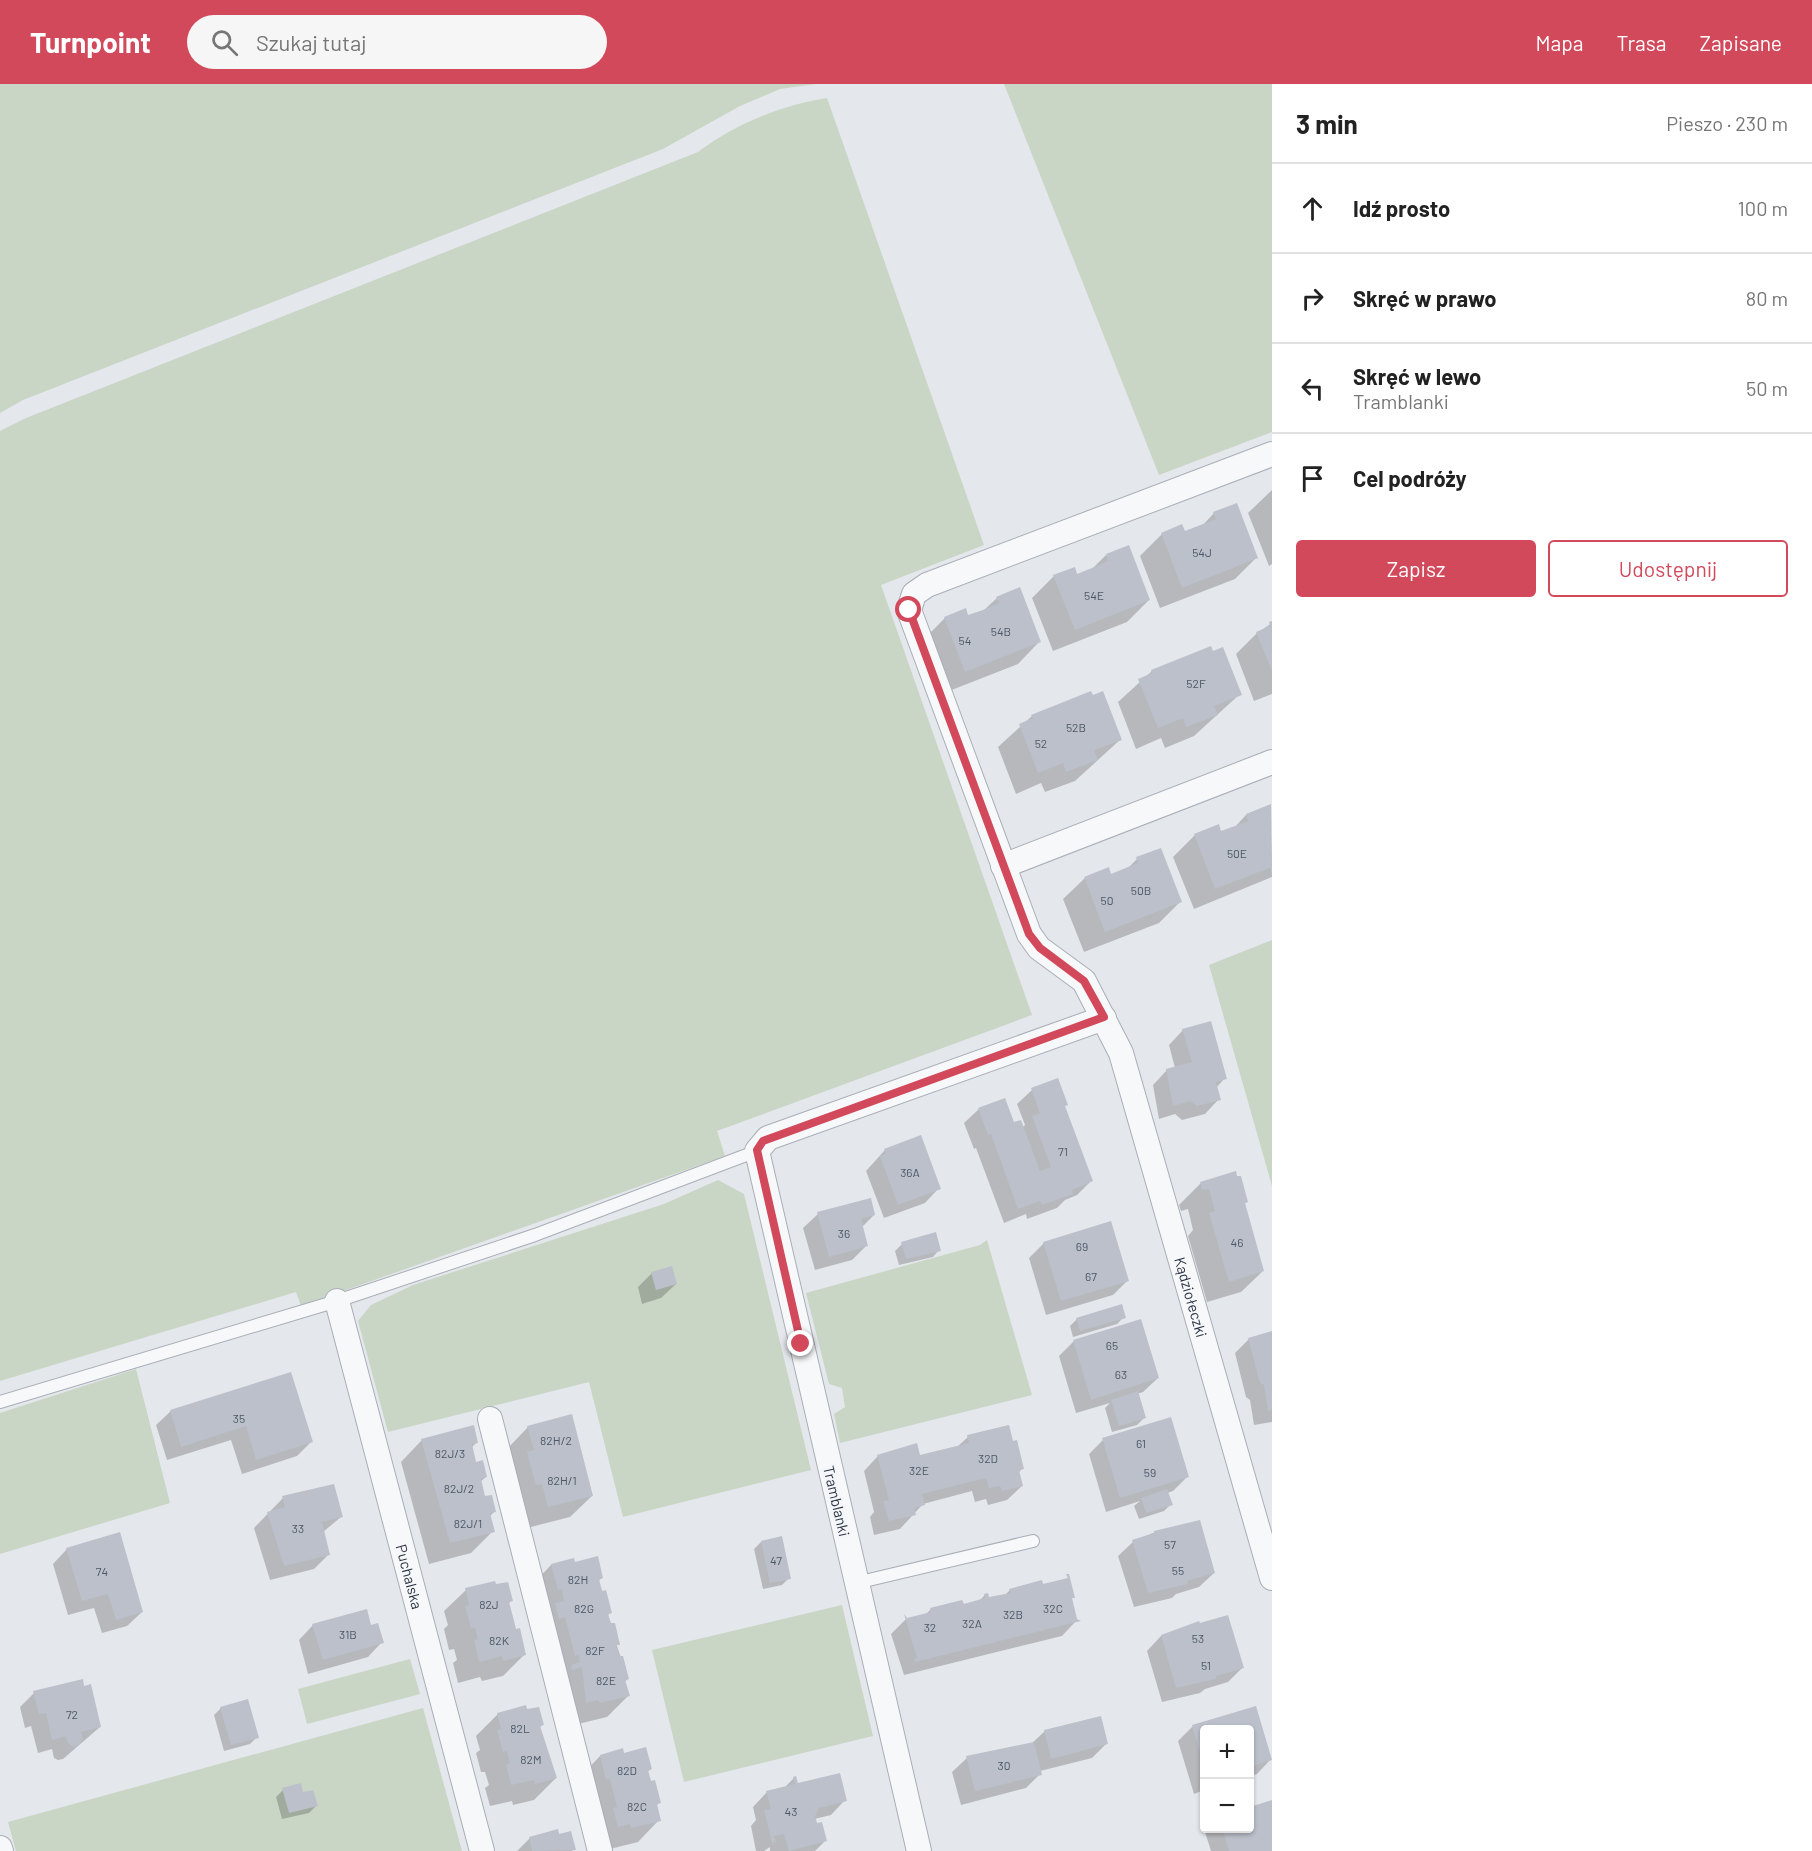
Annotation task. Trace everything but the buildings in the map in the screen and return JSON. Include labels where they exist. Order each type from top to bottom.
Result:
[{"type":"street","name":"Kądziołeczki","points":[[1272,454],[927,585],[914,594],[909,610],[1029,934],[1040,948],[1084,981],[1121,1053],[1272,1578]]},
{"type":"street","points":[[1003,866],[1272,762]]},
{"type":"street","points":[[757,1150],[768,1138],[1104,1017]]},
{"type":"street","name":"Tramblanki","points":[[757,1150],[919,1851]]},
{"type":"street","name":"Puchalska","points":[[337,1301],[482,1851]]},
{"type":"street","points":[[490,1419],[600,1851]]},
{"type":"lane","points":[[0,1402],[337,1301],[535,1235],[757,1150]]},
{"type":"lane","points":[[856,1583],[1034,1541]]},
{"type":"green space","points":[[0,84],[816,84],[780,89],[740,106],[663,149],[23,400],[0,413]]},
{"type":"green space","points":[[1004,84],[1272,84],[1272,432],[1159,475]]},
{"type":"green space","points":[[827,98],[984,545],[881,585],[1032,1015],[717,1131],[725,1156],[301,1306],[296,1292],[0,1381],[0,431],[26,418],[698,152],[727,133],[760,117],[793,105]]},
{"type":"green space","points":[[1272,940],[1272,1186],[1209,965]]},
{"type":"green space","points":[[718,1180],[744,1194],[811,1470],[623,1517],[589,1382],[388,1432],[358,1321],[371,1305],[413,1285],[664,1204]]},
{"type":"green space","points":[[987,1240],[1032,1395],[840,1443],[834,1414],[845,1407],[842,1388],[829,1384],[806,1293],[980,1245]]},
{"type":"green space","points":[[136,1369],[170,1503],[0,1554],[0,1413]]},
{"type":"green space","points":[[842,1605],[873,1736],[684,1782],[652,1650]]},
{"type":"green space","points":[[410,1659],[420,1694],[307,1724],[298,1689]]},
{"type":"green space","points":[[423,1708],[462,1851],[16,1851],[8,1822]]},
{"type":"route","points":[[801,1344],[757,1150],[763,1141],[1104,1017],[1084,981],[1054,960],[1029,934],[909,610]]}]
